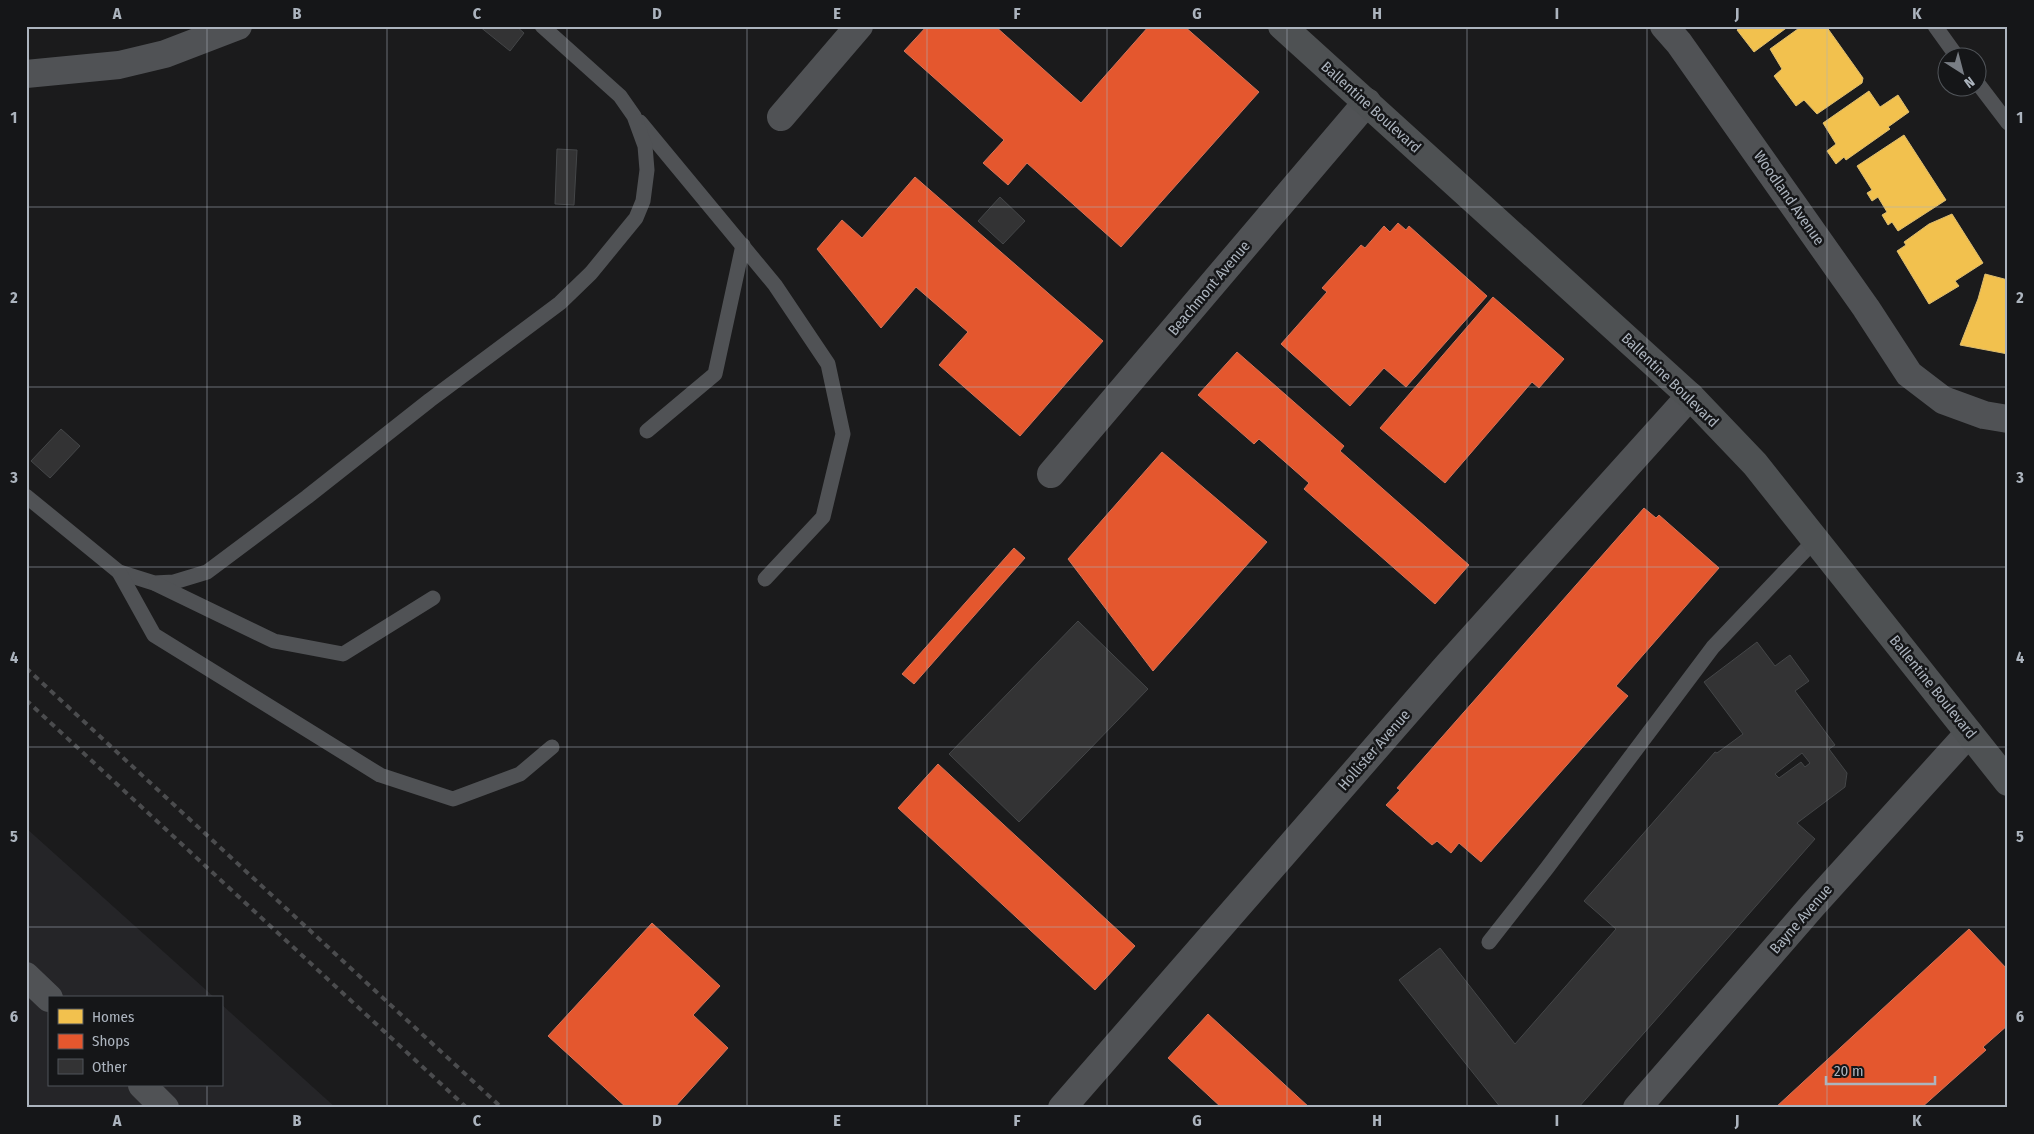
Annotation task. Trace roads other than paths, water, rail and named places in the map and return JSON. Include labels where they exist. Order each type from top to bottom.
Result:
[{"type":"main road","name":"Ballentine Boulevard","points":[[1282,26],[1690,396],[1755,464],[2008,782]]},
{"type":"street","points":[[26,74],[119,65],[165,54],[238,26]]},
{"type":"street","points":[[781,117],[859,26]]},
{"type":"street","name":"Woodland Avenue","points":[[1664,26],[1679,43],[1719,99],[1866,308],[1909,374],[1943,400],[1984,415],[2008,419]]},
{"type":"street","name":"Beachmont Avenue","points":[[1051,474],[1368,102]]},
{"type":"street","name":"Hollister Avenue","points":[[1062,1108],[1448,665],[1690,396]]},
{"type":"street","name":"Bayne Avenue","points":[[1638,1108],[1813,905],[1969,733]]},
{"type":"street","points":[[26,976],[48,997]]},
{"type":"street","points":[[143,1086],[166,1108]]},
{"type":"lane","points":[[154,584],[174,582],[207,572],[308,497],[430,400],[560,303],[591,273],[636,218],[643,201],[647,170],[645,146],[634,116],[620,96],[542,26]]},
{"type":"lane","points":[[1935,26],[1951,48]]},
{"type":"lane","points":[[1986,95],[2008,123]]},
{"type":"lane","points":[[628,107],[775,285],[828,364],[843,434],[823,517],[765,580]]},
{"type":"lane","points":[[647,431],[715,374],[743,245]]},
{"type":"lane","points":[[26,496],[119,572],[154,584],[274,641],[343,654],[434,598]]},
{"type":"lane","points":[[1489,942],[1713,647],[1815,540]]},
{"type":"lane","points":[[119,572],[154,635],[380,775],[453,800],[520,774],[552,747]]},
{"type":"railway","points":[[26,668],[502,1108]]},
{"type":"railway","points":[[26,700],[467,1108]]}]
